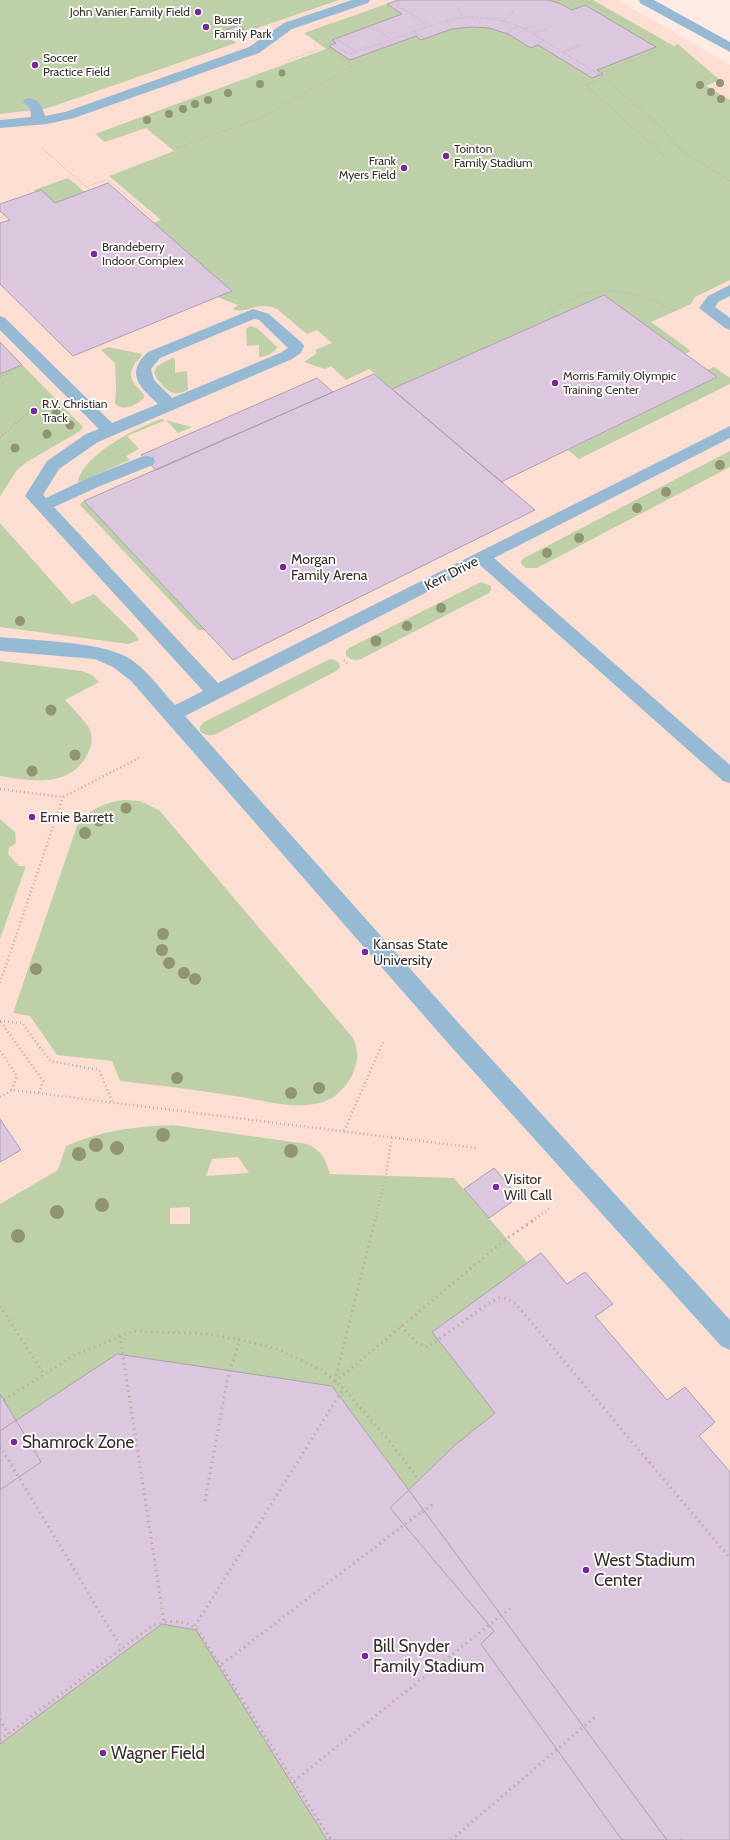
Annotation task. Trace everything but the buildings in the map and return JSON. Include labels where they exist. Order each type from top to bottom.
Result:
[{"type":"street","points":[[646,0],[730,48]]},
{"type":"lane","points":[[0,124],[39,121],[69,115],[254,50],[288,26],[364,0]]},
{"type":"lane","points":[[30,102],[36,107],[39,121]]},
{"type":"lane","points":[[730,290],[714,297],[708,303],[706,308],[730,325]]},
{"type":"lane","points":[[169,405],[144,378],[143,370],[145,362],[154,355],[253,314],[264,317],[296,346],[295,350],[286,356],[92,438],[53,465],[34,496],[216,692]]},
{"type":"lane","points":[[0,321],[110,431]]},
{"type":"lane","name":"Kerr Drive","points":[[171,715],[730,431]]},
{"type":"lane","points":[[43,506],[94,482],[148,461]]},
{"type":"lane","points":[[482,557],[730,776]]},
{"type":"lane","points":[[0,644],[97,653],[120,662],[138,676],[455,1035],[730,1338]]},
{"type":"path","points":[[566,7],[576,0]]},
{"type":"path","points":[[581,0],[595,4],[636,28]]},
{"type":"path","points":[[399,3],[397,5],[428,25]]},
{"type":"path","points":[[458,8],[462,17]]},
{"type":"path","points":[[502,21],[514,11]]},
{"type":"path","points":[[324,44],[330,43],[349,54],[428,25],[462,17],[488,18],[518,26],[602,77],[657,123],[681,150],[730,181]]},
{"type":"path","points":[[446,20],[452,29]]},
{"type":"path","points":[[525,29],[535,24]]},
{"type":"path","points":[[507,33],[518,26]]},
{"type":"path","points":[[372,27],[391,39]]},
{"type":"path","points":[[532,34],[551,27]]},
{"type":"path","points":[[413,31],[424,38]]},
{"type":"path","points":[[597,74],[665,47],[663,44],[643,32]]},
{"type":"path","points":[[337,39],[356,52]]},
{"type":"path","points":[[177,148],[262,117],[351,67],[349,62],[320,41]]},
{"type":"path","points":[[530,47],[544,42]]},
{"type":"path","points":[[378,44],[383,48]]},
{"type":"path","points":[[562,52],[581,45]]},
{"type":"path","points":[[602,77],[586,85],[664,156]]},
{"type":"path","points":[[43,149],[90,190]]},
{"type":"path","points":[[86,187],[104,180],[110,182],[155,220]]},
{"type":"path","points":[[28,190],[31,193]]},
{"type":"path","points":[[547,312],[588,295],[604,291],[628,294],[652,301],[675,311]]},
{"type":"path","points":[[0,438],[42,399]]},
{"type":"path","points":[[0,789],[63,797],[139,758]]},
{"type":"path","points":[[0,983],[63,797]]},
{"type":"path","points":[[0,1021],[43,1081],[39,1093]]},
{"type":"path","points":[[0,1021],[22,1023],[50,1061],[99,1070],[112,1102]]},
{"type":"path","points":[[344,1131],[384,1040]]},
{"type":"path","points":[[0,1051],[17,1076],[12,1090]]},
{"type":"path","points":[[0,1097],[12,1090],[392,1136],[477,1148]]},
{"type":"path","points":[[335,1382],[386,1175],[392,1136]]},
{"type":"path","points":[[335,1382],[506,1239],[549,1209]]},
{"type":"path","points":[[401,1326],[418,1344],[428,1347],[488,1304],[499,1298],[507,1299],[516,1304],[730,1558]]},
{"type":"path","points":[[0,1306],[44,1374]]},
{"type":"path","points":[[4,1400],[73,1356],[133,1331],[208,1334],[240,1340],[275,1348],[322,1370],[343,1388],[390,1442],[419,1480]]},
{"type":"path","points":[[120,1336],[164,1622]]},
{"type":"path","points":[[204,1501],[227,1381],[240,1340]]},
{"type":"path","points":[[196,1626],[343,1388]]},
{"type":"path","points":[[0,1446],[122,1649]]},
{"type":"path","points":[[222,1664],[435,1503]]},
{"type":"path","points":[[294,1781],[512,1606]]},
{"type":"path","points":[[0,1740],[152,1626],[164,1622],[196,1626],[222,1664],[331,1840]]},
{"type":"path","points":[[451,1840],[595,1717]]},
{"type":"path","points":[[0,1719],[8,1734]]},
{"type":"path","points":[[681,1840],[684,1837]]},
{"type":"shaded area","name":"Kansas State University","points":[[0,0],[618,0],[730,65],[730,1840],[0,1840]]},
{"type":"green space","points":[[0,0],[339,0],[229,38],[236,43],[54,106],[44,109],[0,114]]},
{"type":"green space","name":"Frank Myers Field","points":[[398,0],[593,0],[674,46],[678,44],[720,80],[706,86],[730,100],[730,280],[695,297],[691,304],[651,322],[691,351],[685,354],[604,295],[392,389],[369,369],[346,380],[331,366],[325,369],[304,362],[316,354],[317,352],[315,350],[332,343],[317,330],[307,334],[277,309],[264,306],[244,310],[233,309],[238,305],[217,297],[232,291],[153,223],[161,220],[109,176],[174,151],[146,128],[105,142],[95,134],[326,49],[304,33]]},
{"type":"green space","points":[[68,178],[85,192],[55,203],[41,190],[35,192],[34,190]]},
{"type":"green space","points":[[251,326],[257,328],[278,347],[270,354],[259,357],[259,345],[247,346],[246,329]]},
{"type":"green space","name":"R.V. Christian Track","points":[[0,342],[83,427],[80,431],[27,462],[17,470],[0,496]]},
{"type":"green space","points":[[108,347],[142,354],[133,367],[131,376],[134,383],[144,395],[144,398],[130,407],[123,407],[115,404],[115,363],[101,350]]},
{"type":"green space","points":[[172,358],[175,359],[175,373],[187,371],[188,390],[179,393],[169,391],[163,386],[154,373],[157,366]]},
{"type":"green space","points":[[714,367],[730,378],[730,384],[579,459],[568,450],[717,377],[707,370]]},
{"type":"green space","points":[[161,419],[166,420],[127,436],[139,449],[126,456],[130,460],[79,482],[78,481],[82,471],[90,461],[112,443],[125,435]]},
{"type":"green space","points":[[166,420],[192,427],[178,433]]},
{"type":"green space","points":[[730,451],[730,467],[537,568],[526,568],[522,565],[521,561],[524,558]]},
{"type":"green space","points":[[84,501],[205,630],[198,630],[81,506],[80,504]]},
{"type":"green space","points":[[0,523],[72,604],[94,594],[136,635],[139,640],[129,644],[0,627]]},
{"type":"green space","points":[[481,582],[491,586],[489,593],[361,659],[353,660],[346,656],[346,651],[349,648]]},
{"type":"green space","points":[[330,659],[339,663],[340,668],[216,734],[208,735],[200,731],[200,726],[204,722]]},
{"type":"green space","points":[[0,661],[82,671],[92,675],[99,682],[65,700],[87,724],[92,737],[89,751],[82,763],[72,772],[62,777],[50,780],[25,780],[0,776]]},
{"type":"green space","points":[[124,800],[140,801],[159,810],[353,1038],[357,1052],[355,1069],[344,1088],[331,1099],[309,1105],[288,1105],[206,1092],[120,1081],[112,1061],[57,1055],[30,1016],[13,1013],[77,826],[91,811],[103,805]]},
{"type":"green space","points":[[0,819],[15,832],[16,843],[9,848],[8,854],[19,866],[26,866],[0,939]]},
{"type":"green space","name":"Bill Snyder Family Stadium","points":[[173,1125],[307,1144],[323,1156],[330,1174],[454,1178],[527,1262],[541,1253],[567,1284],[585,1272],[613,1304],[596,1317],[667,1400],[685,1387],[715,1422],[699,1436],[730,1840],[0,1840],[0,1204],[58,1170],[66,1146],[93,1136],[118,1130]],"holes":[[[238,1157],[249,1173],[206,1176],[212,1159]],[[190,1207],[190,1224],[170,1224],[170,1208]]]},
{"type":"place","name":"John Vanier Family Field","points":[[198,12]]},
{"type":"place","name":"Buser Family Park","points":[[206,27]]},
{"type":"place","name":"Soccer Practice Field","points":[[35,65]]},
{"type":"place","name":"Tointon Family Stadium","points":[[446,156]]},
{"type":"place","name":"Frank Myers Field","points":[[404,168]]},
{"type":"place","name":"Brandeberry Indoor Complex","points":[[94,254]]},
{"type":"place","name":"Morris Family Olympic Training Center","points":[[555,383]]},
{"type":"place","name":"R.V. Christian Track","points":[[34,411]]},
{"type":"place","name":"Morgan Family Arena","points":[[283,567]]},
{"type":"place","name":"Ernie Barrett","points":[[32,817]]},
{"type":"place","name":"Kansas State University","points":[[365,952]]},
{"type":"place","name":"Visitor Will Call","points":[[496,1187]]},
{"type":"place","name":"Shamrock Zone","points":[[14,1442]]},
{"type":"place","name":"West Stadium Center","points":[[586,1570]]},
{"type":"place","name":"Bill Snyder Family Stadium","points":[[365,1656]]},
{"type":"place","name":"Wagner Field","points":[[103,1753]]}]
